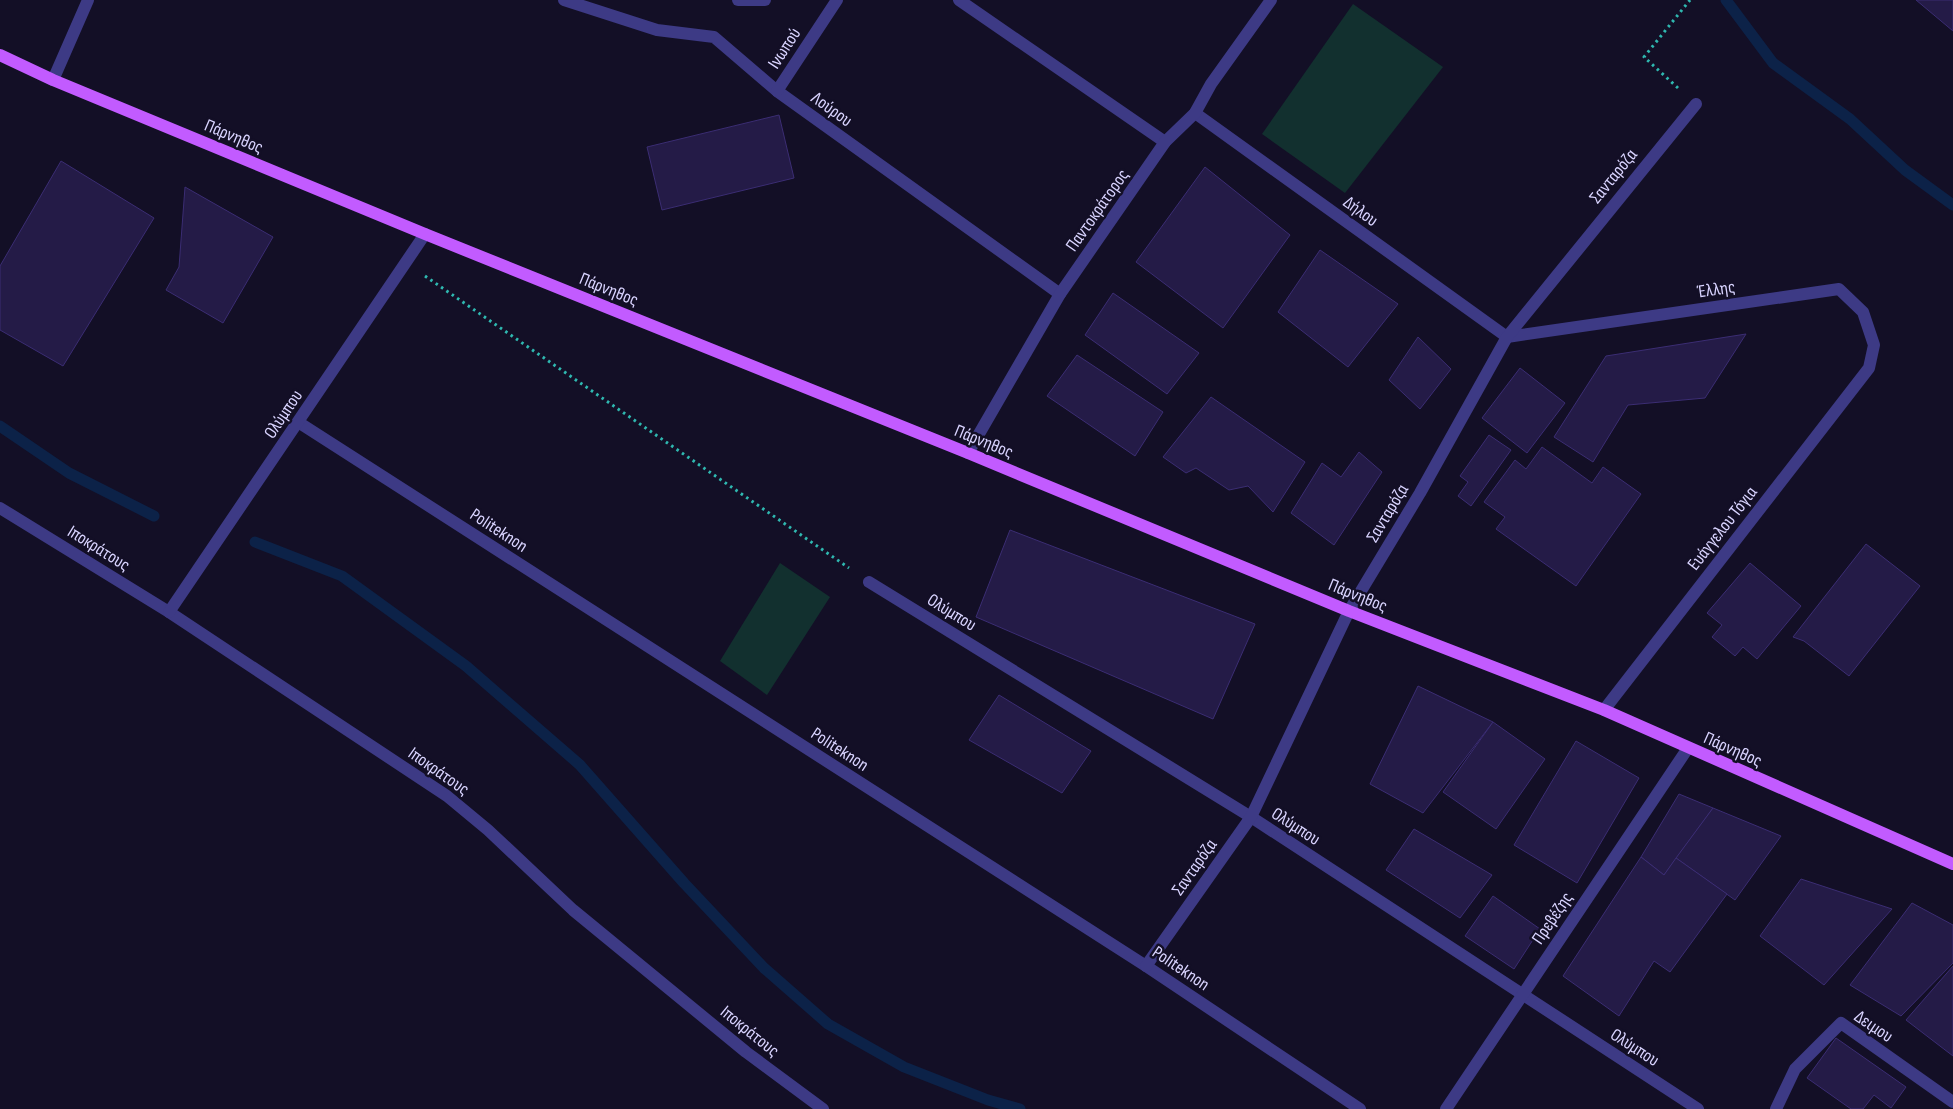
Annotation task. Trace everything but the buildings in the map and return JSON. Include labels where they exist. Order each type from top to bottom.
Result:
[{"type":"main road","name":"Πάρνηθος","points":[[0,55],[53,80],[425,234],[968,453],[1349,611],[1604,710],[1953,864]]},
{"type":"street","points":[[53,80],[88,0]]},
{"type":"street","name":"Λούρου","points":[[564,0],[657,30],[714,37],[777,90],[1060,294]]},
{"type":"street","points":[[738,0],[765,0]]},
{"type":"street","name":"Ινωπού","points":[[777,90],[837,0]]},
{"type":"street","points":[[959,0],[1165,142]]},
{"type":"street","name":"Παντοκράτορος","points":[[968,453],[1060,294],[1165,142],[1195,113],[1211,84],[1271,0]]},
{"type":"street","name":"Σανταρόζα","points":[[1146,966],[1251,817],[1349,611],[1420,493],[1507,338],[1696,104]]},
{"type":"street","name":"Δήλου","points":[[1195,113],[1507,338]]},
{"type":"street","name":"Ολύμπου","points":[[168,612],[425,234]]},
{"type":"street","name":"Έλλης","points":[[1507,338],[1839,289],[1864,312],[1874,345],[1869,368]]},
{"type":"street","name":"Ευάγγελου Τόγια","points":[[1604,710],[1869,368]]},
{"type":"street","name":"Politeknon","points":[[298,422],[1146,966],[1360,1109]]},
{"type":"street","name":"Ιποκράτους","points":[[0,508],[168,612],[447,796],[488,830],[530,871],[581,916],[746,1052],[823,1109]]},
{"type":"street","name":"Ολύμπου","points":[[869,582],[1251,817],[1698,1109]]},
{"type":"street","name":"Πρεβέζης","points":[[1446,1109],[1688,748]]},
{"type":"street","name":"Δειμου","points":[[1776,1109],[1795,1069],[1841,1023],[1953,1102]]},
{"type":"path","points":[[1690,0],[1644,56],[1696,104]]},
{"type":"path","points":[[406,263],[869,582]]},
{"type":"green space","points":[[1353,4],[1443,67],[1345,193],[1262,134]]},
{"type":"green space","points":[[780,563],[830,597],[767,695],[720,661]]},
{"type":"waterway","points":[[1726,0],[1773,63],[1850,119],[1905,170],[1953,205]]},
{"type":"waterway","points":[[0,426],[69,473],[154,516]]},
{"type":"waterway","points":[[255,542],[342,576],[466,666],[580,765],[684,883],[764,968],[828,1024],[904,1067],[988,1100],[1020,1109]]}]
